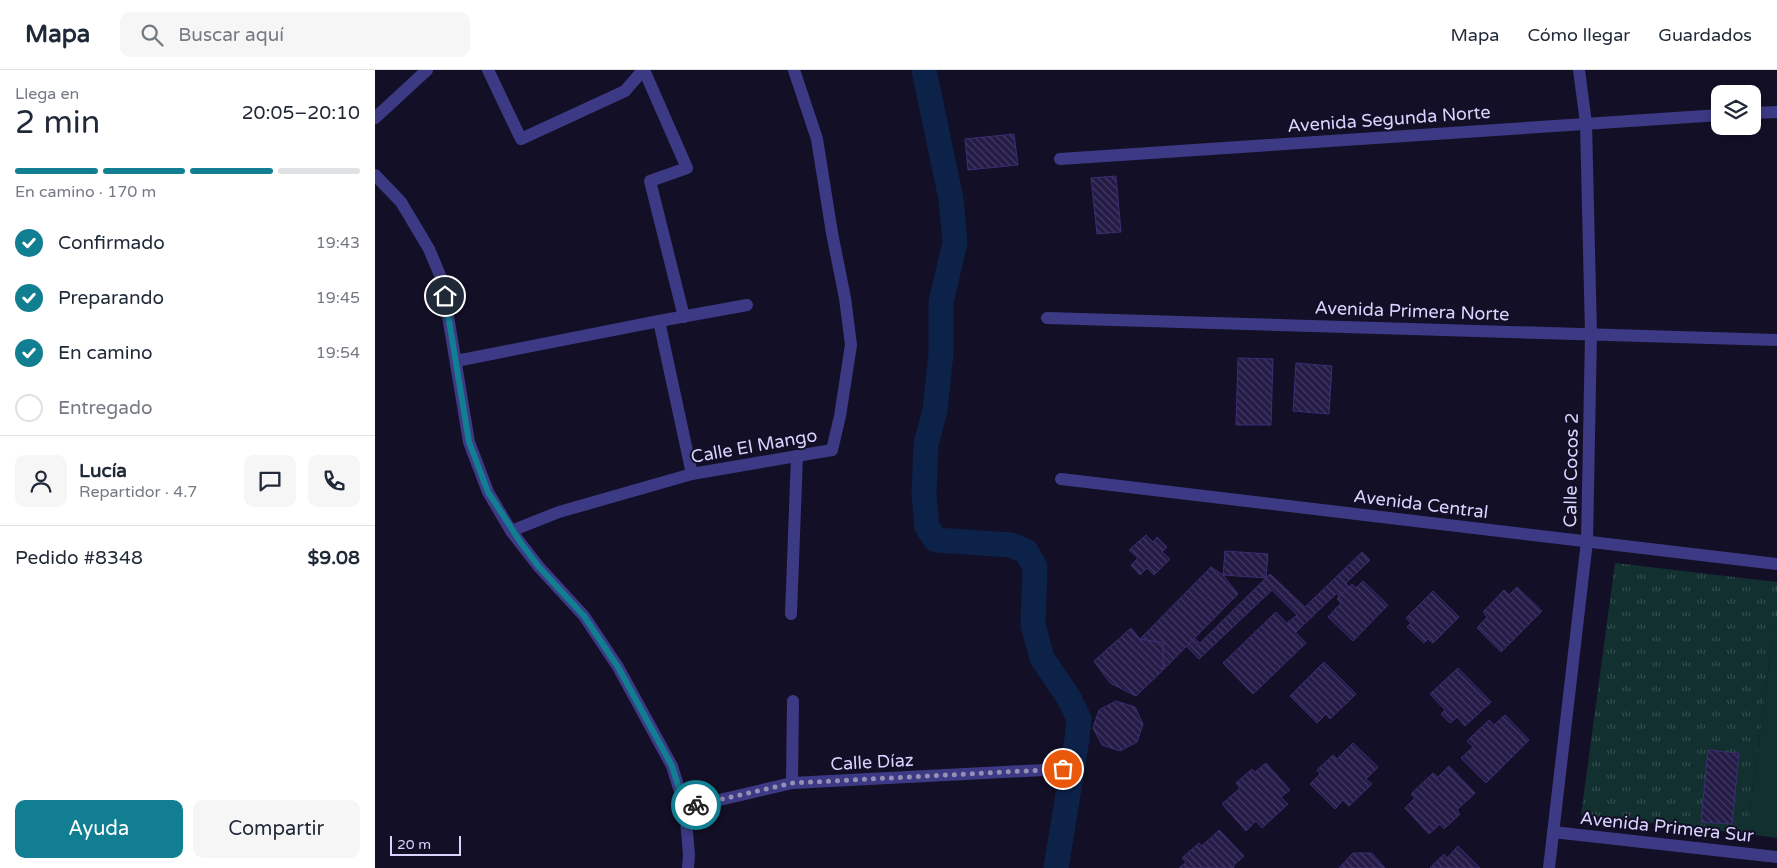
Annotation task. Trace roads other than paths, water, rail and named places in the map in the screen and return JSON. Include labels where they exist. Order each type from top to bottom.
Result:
[{"type":"street","points":[[375,118],[427,70]]},
{"type":"street","points":[[488,70],[521,140],[625,91],[643,70],[687,168],[650,181],[684,317]]},
{"type":"street","name":"Calle El Mango","points":[[511,531],[559,512],[692,474],[832,450],[840,416],[851,345],[845,298],[832,233],[817,139],[793,70]]},
{"type":"street","name":"Calle Cocos 2","points":[[1549,868],[1587,541],[1591,334],[1586,123],[1579,70]]},
{"type":"street","points":[[1761,113],[1777,112]]},
{"type":"street","name":"Avenida Segunda Norte","points":[[1059,160],[1711,116]]},
{"type":"street","points":[[375,176],[401,202],[429,249],[441,280],[469,442],[488,492],[511,531],[539,567],[584,616],[618,667],[672,766],[685,808],[689,856],[688,868]]},
{"type":"street","points":[[456,361],[747,305]]},
{"type":"street","name":"Avenida Primera Norte","points":[[1047,318],[1777,340]]},
{"type":"street","points":[[659,321],[692,474]]},
{"type":"street","points":[[791,614],[797,456]]},
{"type":"street","name":"Avenida Central","points":[[1061,479],[1777,564]]},
{"type":"street","points":[[793,701],[793,783]]},
{"type":"street","name":"Calle Díaz","points":[[685,808],[793,783],[1063,769]]},
{"type":"street","name":"Avenida Primera Sur","points":[[1553,832],[1777,857]]},
{"type":"waterway","points":[[924,70],[951,199],[955,243],[941,302],[941,353],[935,410],[926,444],[924,495],[927,527],[936,540],[1011,545],[1026,551],[1035,567],[1033,625],[1042,658],[1069,698],[1079,719],[1056,868]]}]
